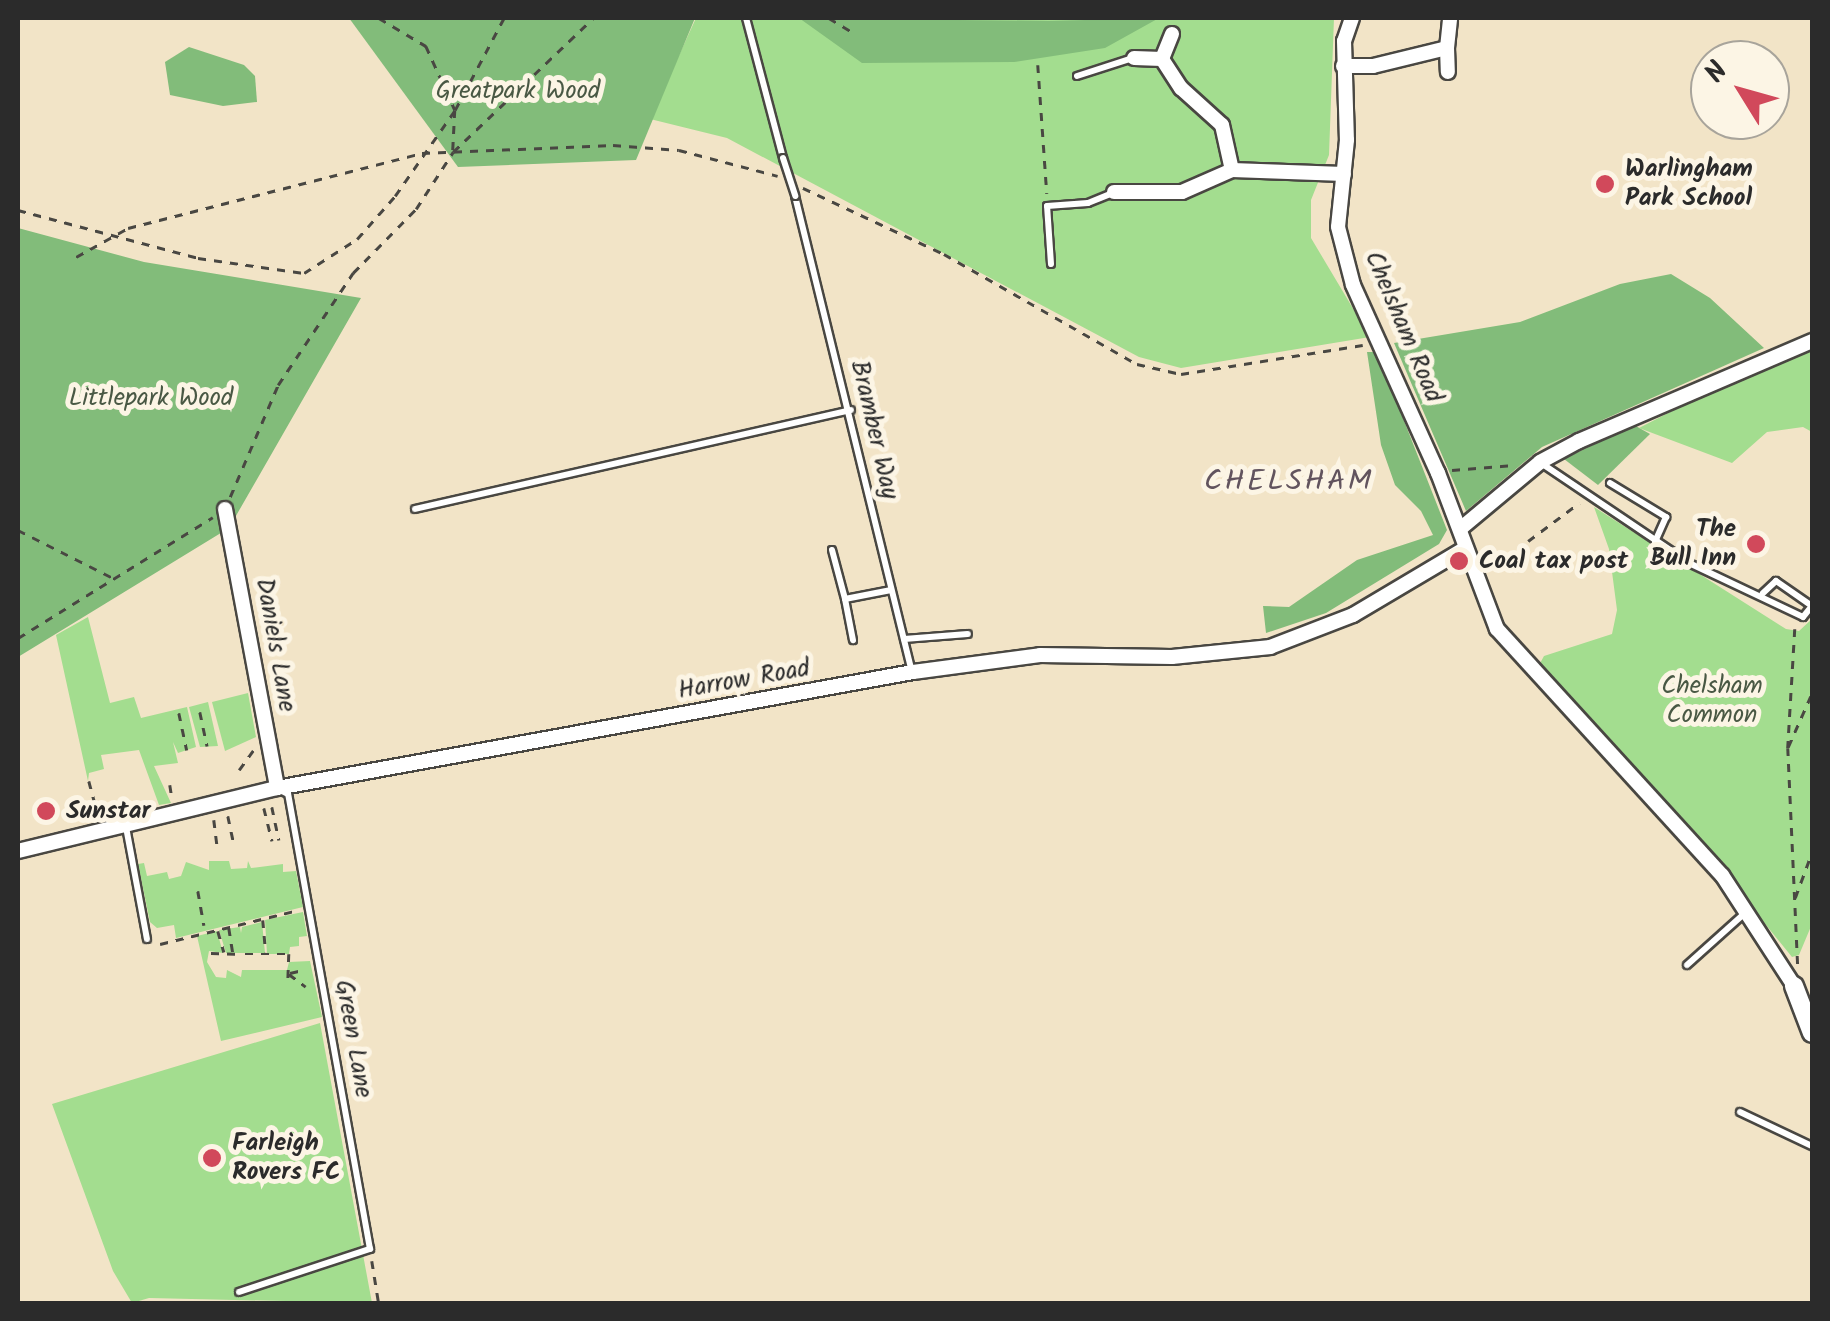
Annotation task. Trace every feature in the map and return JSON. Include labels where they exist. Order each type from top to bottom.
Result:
[{"type":"street","name":"Chelsham Road","points":[[1352,18],[1344,66],[1344,174],[1338,227],[1353,286],[1440,472]]},
{"type":"street","points":[[1448,72],[1450,18]]},
{"type":"street","points":[[1162,58],[1172,34]]},
{"type":"street","points":[[1344,66],[1373,66],[1447,48]]},
{"type":"street","points":[[1134,58],[1162,58]]},
{"type":"street","points":[[1162,58],[1181,88],[1222,125],[1232,170]]},
{"type":"street","points":[[1114,192],[1182,192],[1232,170],[1344,174]]},
{"type":"street","points":[[1460,528],[1540,462],[1732,371],[1812,341]]},
{"type":"street","points":[[1440,472],[1466,548],[1509,648],[1638,782],[1747,912],[1794,986],[1812,1023]]},
{"type":"street","name":"Daniels Lane","points":[[225,510],[274,794]]},
{"type":"street","name":"Harrow Road","points":[[18,851],[274,794],[912,672],[1040,655],[1172,657],[1270,647],[1353,616],[1466,548]]},
{"type":"lane","name":"Bramber Way","points":[[746,18],[851,410],[912,672]]},
{"type":"lane","points":[[1077,76],[1095,74],[1117,58],[1134,58]]},
{"type":"lane","points":[[1050,264],[1047,206],[1088,203],[1114,192]]},
{"type":"lane","points":[[415,508],[851,410]]},
{"type":"lane","points":[[1540,462],[1655,542],[1742,589],[1762,594],[1802,617],[1811,603],[1776,582],[1762,594]]},
{"type":"lane","points":[[1610,483],[1666,517],[1655,542]]},
{"type":"lane","points":[[832,550],[852,640]]},
{"type":"lane","points":[[845,600],[891,590]]},
{"type":"lane","points":[[904,639],[968,634]]},
{"type":"lane","name":"Green Lane","points":[[274,794],[288,794],[370,1249]]},
{"type":"lane","points":[[126,826],[146,939]]},
{"type":"lane","points":[[1687,965],[1747,912]]},
{"type":"lane","points":[[1740,1112],[1812,1146]]},
{"type":"lane","points":[[239,1292],[370,1249]]},
{"type":"path","points":[[379,18],[426,46],[456,110],[453,152]]},
{"type":"path","points":[[18,210],[198,258],[304,273],[357,239],[456,110],[504,18]]},
{"type":"path","points":[[18,638],[225,510],[278,385],[353,273],[416,209],[453,152],[592,18]]},
{"type":"path","points":[[829,18],[856,34]]},
{"type":"path","points":[[1038,65],[1047,206]]},
{"type":"path","points":[[76,258],[116,234],[220,200],[388,166],[422,153],[679,150],[780,177]]},
{"type":"path","points":[[794,184],[944,254],[1137,364],[1180,374],[1375,343]]},
{"type":"path","points":[[1440,472],[1540,462]]},
{"type":"path","points":[[1528,541],[1585,496]]},
{"type":"path","points":[[18,530],[114,579]]},
{"type":"path","points":[[1794,986],[1799,955],[1788,748],[1793,632],[1802,617]]},
{"type":"path","points":[[1788,748],[1812,693]]},
{"type":"path","points":[[200,712],[207,746]]},
{"type":"path","points":[[179,714],[187,750]]},
{"type":"path","points":[[244,787],[239,770],[252,751]]},
{"type":"path","points":[[90,781],[100,822]]},
{"type":"path","points":[[170,785],[173,804]]},
{"type":"path","points":[[274,794],[279,840]]},
{"type":"path","points":[[263,802],[272,841]]},
{"type":"path","points":[[226,810],[234,844]]},
{"type":"path","points":[[214,813],[217,845]]},
{"type":"path","points":[[1795,899],[1812,852]]},
{"type":"path","points":[[198,891],[202,922]]},
{"type":"path","points":[[146,939],[160,944],[309,908]]},
{"type":"path","points":[[263,919],[266,954]]},
{"type":"path","points":[[229,926],[234,954]]},
{"type":"path","points":[[218,929],[225,954]]},
{"type":"path","points":[[211,952],[289,954],[288,982]]},
{"type":"path","points":[[286,973],[303,970]]},
{"type":"path","points":[[286,973],[306,987]]},
{"type":"path","points":[[370,1249],[379,1304]]},
{"type":"green space","name":"Greatpark Wood","points":[[349,18],[695,18],[636,160],[458,167]]},
{"type":"green space","points":[[696,18],[1334,18],[1329,155],[1311,200],[1311,238],[1370,337],[1181,368],[1139,357],[727,138],[650,119]]},
{"type":"green space","points":[[799,18],[1159,18],[1105,48],[1014,62],[862,63]]},
{"type":"green space","points":[[189,47],[244,65],[255,76],[257,102],[223,106],[170,95],[165,62]]},
{"type":"green space","name":"Littlepark Wood","points":[[18,228],[144,262],[361,298],[229,528],[18,657]]},
{"type":"green space","points":[[1671,274],[1710,298],[1764,348],[1542,447],[1466,511],[1394,343],[1520,322],[1620,284]]},
{"type":"green space","points":[[1812,351],[1812,432],[1803,427],[1767,432],[1732,463],[1639,428],[1734,379]]},
{"type":"green space","points":[[1367,352],[1377,352],[1447,530],[1439,544],[1326,613],[1266,633],[1263,606],[1289,607],[1357,560],[1433,535],[1421,511],[1395,485],[1381,445]]},
{"type":"green space","points":[[1634,425],[1650,434],[1598,485],[1564,459]]},
{"type":"green space","name":"Chelsham Common","points":[[1594,507],[1786,629],[1799,631],[1812,619],[1812,924],[1799,955],[1792,957],[1668,804],[1538,667],[1544,656],[1612,634],[1617,610],[1609,549]]},
{"type":"green space","points":[[88,617],[110,703],[134,697],[141,718],[187,707],[196,747],[178,753],[173,742],[178,763],[154,766],[171,803],[159,805],[139,750],[101,755],[104,769],[89,773],[88,781],[56,635]]},
{"type":"green space","points":[[248,693],[256,737],[225,751],[212,702]]},
{"type":"green space","points":[[208,702],[218,746],[200,747],[189,707]]},
{"type":"green space","points":[[209,861],[229,861],[231,869],[247,868],[248,861],[251,868],[283,864],[283,872],[296,871],[303,907],[176,938],[174,925],[157,928],[150,922],[138,864],[144,863],[147,876],[167,872],[169,879],[181,876],[186,862],[209,870]]},
{"type":"green space","points":[[303,912],[307,936],[299,937],[299,946],[290,947],[289,954],[267,954],[265,920]]},
{"type":"green space","points":[[262,922],[265,953],[226,953],[219,930],[240,927],[241,933],[242,927]]},
{"type":"green space","points":[[217,931],[223,953],[209,951],[207,962],[216,977],[226,978],[227,970],[241,977],[242,970],[287,970],[289,962],[310,961],[322,1017],[221,1041],[197,936]]},
{"type":"green space","name":"Farleigh Rovers FC","points":[[320,1023],[372,1303],[149,1298],[132,1303],[113,1271],[52,1104]]},
{"type":"place","name":"Warlingham Park School","points":[[1605,184]]},
{"type":"place","name":"The Bull Inn","points":[[1756,544]]},
{"type":"place","name":"Coal tax post","points":[[1459,561]]},
{"type":"place","name":"Sunstar","points":[[46,811]]},
{"type":"place","name":"Farleigh Rovers FC","points":[[212,1158]]},
{"type":"district","name":"CHELSHAM","points":[[1289,482]]}]
